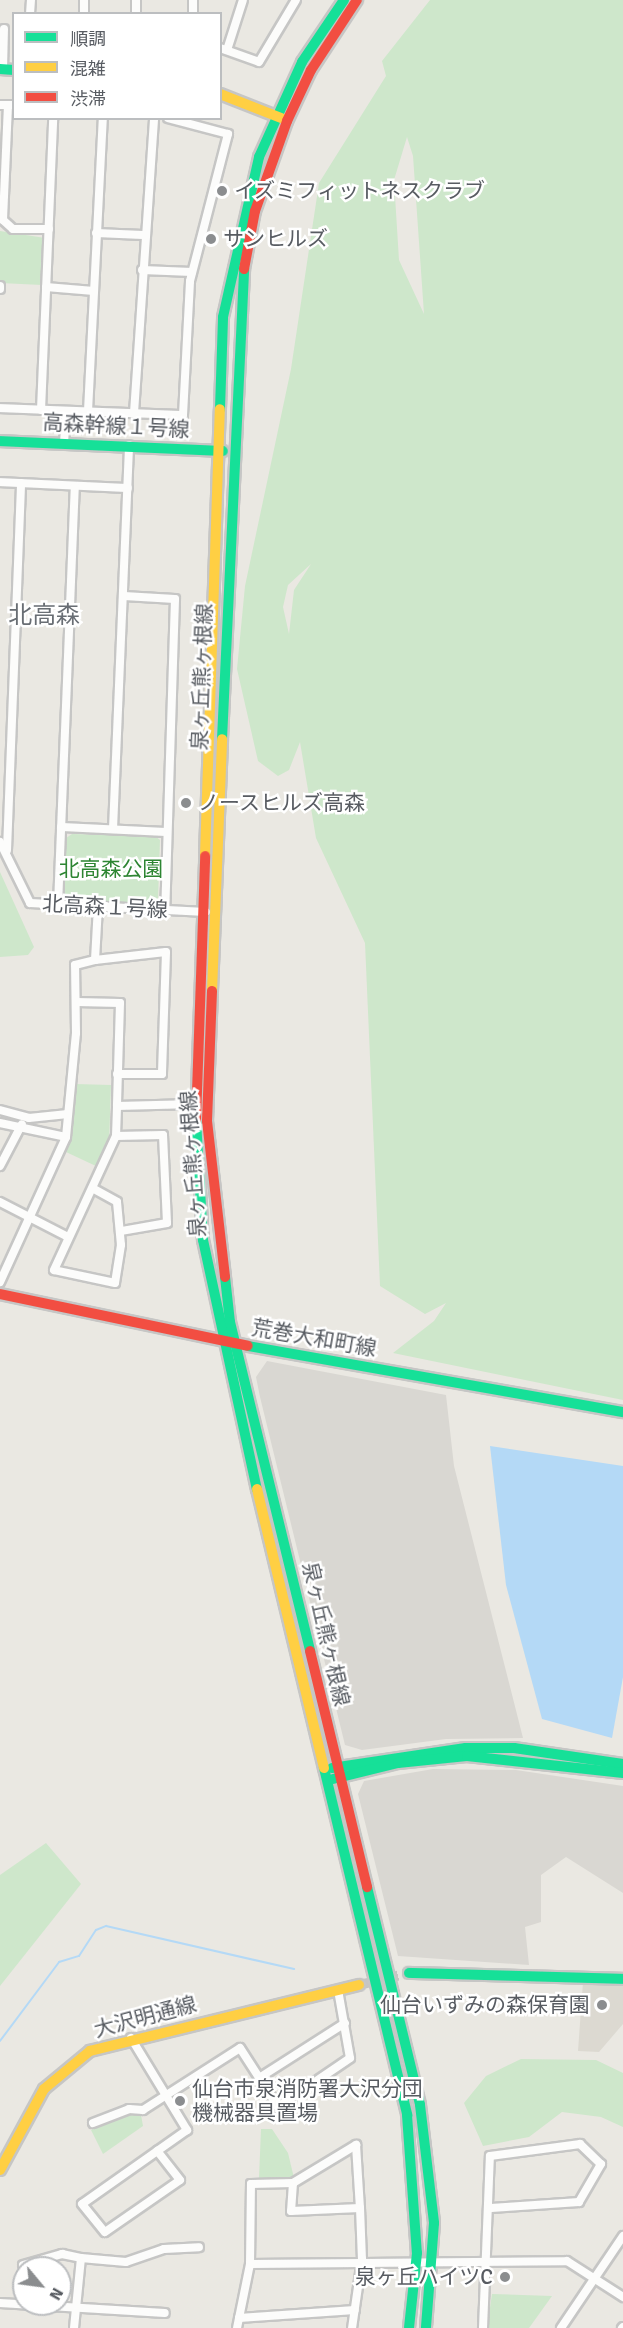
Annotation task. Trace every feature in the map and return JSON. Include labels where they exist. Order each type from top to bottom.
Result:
[{"type":"main road","name":"泉ヶ丘熊ヶ根線","points":[[344,0],[302,62],[275,116],[249,186],[229,278],[217,451],[199,912],[195,1104],[203,1240],[222,1341],[420,2105],[434,2260],[426,2328]]},
{"type":"main road","name":"泉ヶ丘熊ヶ根線","points":[[357,0],[311,70],[287,121],[247,242],[229,452],[212,913],[207,1121],[235,1344],[333,1774],[407,2115],[417,2260],[409,2328]]},
{"type":"main road","points":[[222,95],[287,121]]},
{"type":"main road","name":"高森幹線１号線","points":[[0,441],[129,445],[229,452]]},
{"type":"main road","name":"荒巻大和町線","points":[[0,1294],[235,1344],[623,1412]]},
{"type":"main road","points":[[333,1774],[466,1748],[514,1748],[623,1764]]},
{"type":"main road","points":[[333,1774],[398,1763],[467,1756],[623,1773]]},
{"type":"main road","points":[[409,1973],[623,1979]]},
{"type":"main road","name":"大沢明通線","points":[[0,2170],[44,2089],[62,2069],[90,2051],[131,2038],[358,1985]]},
{"type":"street","points":[[243,0],[224,49],[259,62],[296,0]]},
{"type":"street","points":[[2,29],[5,69]]},
{"type":"street","points":[[7,105],[3,220],[13,230],[49,229]]},
{"type":"street","points":[[41,410],[53,120]]},
{"type":"street","points":[[88,411],[103,120]]},
{"type":"street","points":[[135,413],[143,235],[154,120]]},
{"type":"street","points":[[0,408],[183,415],[192,272],[228,134],[190,120]]},
{"type":"street","points":[[96,233],[143,235]]},
{"type":"street","points":[[142,270],[192,272]]},
{"type":"street","points":[[46,287],[94,291]]},
{"type":"street","points":[[64,443],[66,411]]},
{"type":"street","points":[[114,829],[129,445]]},
{"type":"street","points":[[0,482],[128,488]]},
{"type":"street","points":[[6,850],[21,483]]},
{"type":"street","points":[[58,904],[75,486]]},
{"type":"street","points":[[124,596],[175,599],[165,910]]},
{"type":"street","points":[[61,827],[167,832]]},
{"type":"street","name":"北高森１号線","points":[[0,842],[6,850],[30,903],[212,913]]},
{"type":"street","points":[[95,960],[98,907]]},
{"type":"street","points":[[0,1282],[27,1216],[66,1137],[77,1002],[75,965],[95,960],[166,952],[162,1074],[117,1074]]},
{"type":"street","points":[[77,1002],[120,1003],[116,1136],[94,1190],[68,1237],[54,1270],[115,1282],[121,1231],[117,1202],[94,1190]]},
{"type":"street","points":[[117,1106],[195,1104]]},
{"type":"street","points":[[0,1110],[28,1118],[68,1114]]},
{"type":"street","points":[[0,1123],[22,1124],[66,1137]]},
{"type":"street","points":[[0,1166],[22,1124]]},
{"type":"street","points":[[116,1136],[163,1136],[167,1223],[121,1231]]},
{"type":"street","points":[[0,1202],[68,1237]]},
{"type":"street","points":[[93,2123],[129,2109],[143,2110],[240,2048],[278,2107],[350,2058],[338,1990]]},
{"type":"street","points":[[260,2078],[345,2023]]},
{"type":"street","points":[[131,2038],[187,2130],[157,2151],[82,2204],[105,2232],[180,2180],[157,2151]]},
{"type":"street","points":[[483,2328],[489,2260],[490,2156],[580,2144],[601,2164],[579,2202],[491,2208]]},
{"type":"street","points":[[237,2328],[250,2264],[251,2184],[292,2183],[356,2145],[362,2259],[352,2328]]},
{"type":"street","points":[[292,2183],[291,2211],[360,2208]]},
{"type":"street","points":[[561,2328],[623,2236]]},
{"type":"street","points":[[72,2256],[126,2262],[164,2249],[199,2247]]},
{"type":"street","points":[[55,2256],[62,2254],[72,2256]]},
{"type":"street","points":[[74,2328],[81,2258]]},
{"type":"street","points":[[250,2264],[362,2259],[567,2261],[623,2296]]},
{"type":"street","points":[[0,2303],[165,2313]]},
{"type":"street","points":[[239,2318],[356,2310]]},
{"type":"shaded area","points":[[267,1361],[446,1395],[454,1466],[523,1738],[446,1739],[362,1750],[345,1745],[260,1397],[256,1377]]},
{"type":"shaded area","points":[[433,1769],[516,1770],[623,1786],[623,1893],[566,1857],[541,1875],[541,1922],[525,1927],[529,1965],[398,1956],[358,1794],[364,1781]]},
{"type":"shaded area","name":"仙台いずみの森保育園","points":[[583,1982],[623,1985],[623,2024],[599,2052],[578,2051]]},
{"type":"green space","points":[[430,0],[623,0],[623,1400],[393,1353],[434,1321],[446,1303],[425,1314],[380,1286],[365,943],[316,838],[300,742],[289,770],[278,776],[258,761],[237,669],[245,586],[291,369],[319,183],[386,76],[382,61]],"holes":[[[407,137],[413,156],[424,314],[399,260],[394,180]],[[311,564],[294,590],[289,634],[283,607],[288,585]]]},
{"type":"green space","points":[[0,231],[45,238],[42,285],[0,283]]},
{"type":"green space","name":"北高森公園","points":[[72,834],[155,836],[160,840],[158,899],[153,905],[66,902],[61,897],[63,840]]},
{"type":"green space","points":[[0,872],[34,947],[28,955],[0,957]]},
{"type":"green space","points":[[75,1084],[111,1085],[109,1144],[98,1167],[66,1152]]},
{"type":"green space","points":[[46,1843],[81,1884],[0,1986],[0,1875]]},
{"type":"green space","points":[[521,2059],[596,2060],[623,2073],[623,2127],[601,2117],[562,2112],[529,2137],[483,2146],[464,2103],[486,2076]]},
{"type":"green space","points":[[129,2115],[141,2115],[143,2126],[103,2154],[91,2130]]},
{"type":"green space","points":[[261,2129],[272,2129],[288,2153],[294,2178],[259,2178]]},
{"type":"green space","points":[[492,2294],[552,2296],[529,2328],[487,2328]]},
{"type":"water","points":[[490,1446],[623,1466],[623,1677],[612,1738],[542,1719],[506,1585]]},
{"type":"waterway","points":[[0,2041],[59,1962],[79,1956],[96,1930],[106,1926],[294,1969]]},
{"type":"tunnel","points":[[359,1985],[409,1973]]},
{"type":"traffic: fast","points":[[220,409],[223,317],[259,157],[302,62],[344,0]]},
{"type":"traffic: fast","points":[[0,69],[12,70]]},
{"type":"traffic: fast","points":[[222,739],[244,269]]},
{"type":"traffic: fast","points":[[0,441],[223,451]]},
{"type":"traffic: fast","points":[[196,1120],[203,1240],[257,1489]]},
{"type":"traffic: fast","points":[[225,1277],[230,1322],[310,1651]]},
{"type":"traffic: fast","points":[[248,1346],[623,1412]]},
{"type":"traffic: fast","points":[[332,1768],[466,1748],[514,1748],[623,1764]]},
{"type":"traffic: fast","points":[[333,1779],[398,1763],[467,1756],[623,1773]]},
{"type":"traffic: fast","points":[[324,1768],[407,2115],[417,2253],[409,2328]]},
{"type":"traffic: fast","points":[[367,1887],[420,2105],[434,2223],[426,2328]]},
{"type":"traffic: fast","points":[[409,1973],[623,1979]]},
{"type":"traffic: slow","points":[[222,95],[281,118]]},
{"type":"traffic: slow","points":[[205,856],[220,409]]},
{"type":"traffic: slow","points":[[212,991],[222,739]]},
{"type":"traffic: slow","points":[[257,1489],[324,1768]]},
{"type":"traffic: slow","points":[[0,2170],[44,2089],[90,2051],[359,1985]]},
{"type":"traffic: jam","points":[[244,269],[255,211],[287,121],[311,70],[357,0]]},
{"type":"traffic: jam","points":[[196,1120],[205,856]]},
{"type":"traffic: jam","points":[[212,991],[207,1121],[225,1277]]},
{"type":"traffic: jam","points":[[0,1294],[248,1346]]},
{"type":"traffic: jam","points":[[310,1651],[367,1887]]},
{"type":"place","name":"イズミフィットネスクラブ","points":[[222,191]]},
{"type":"place","name":"サンヒルズ","points":[[211,239]]},
{"type":"place","name":"ノースヒルズ高森","points":[[186,803]]},
{"type":"place","name":"仙台いずみの森保育園","points":[[602,2005]]},
{"type":"place","name":"仙台市泉消防署大沢分団 機械器具置場","points":[[180,2101]]},
{"type":"place","name":"泉ヶ丘ハイツC","points":[[505,2277]]},
{"type":"district","name":"北高森","points":[[44,616]]}]
